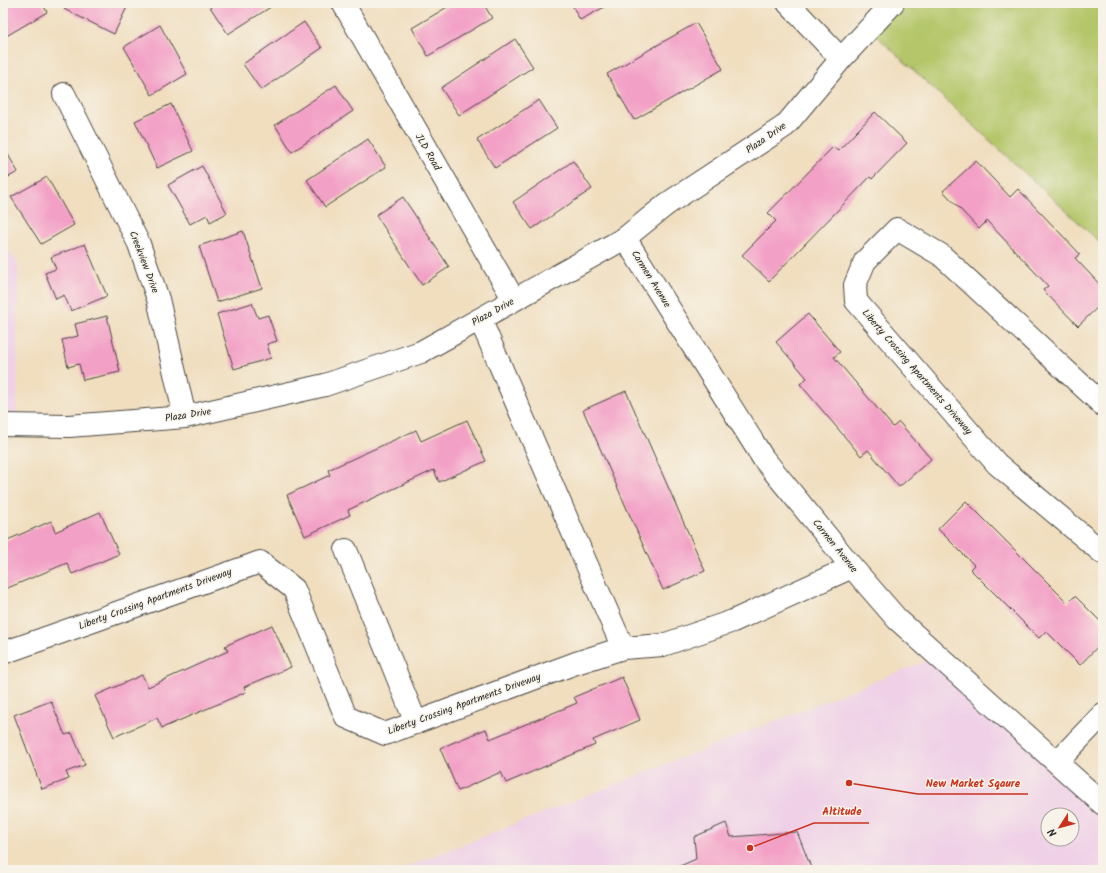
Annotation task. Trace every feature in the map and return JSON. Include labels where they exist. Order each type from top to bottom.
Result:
[{"type":"street","name":"JLD Road","points":[[343,3],[514,300]]},
{"type":"street","points":[[788,3],[841,58]]},
{"type":"street","name":"Plaza Drive","points":[[3,425],[69,426],[185,417],[326,385],[421,352],[625,238],[667,204],[785,126],[841,58],[892,3]]},
{"type":"street","name":"Creekview Drive","points":[[64,94],[139,244],[158,299],[185,417]]},
{"type":"street","name":"Liberty Crossing Apartments Driveway","points":[[1103,404],[941,255],[897,229],[865,261],[855,285],[856,301],[997,464],[1103,554]]},
{"type":"street","name":"Carmen Avenue","points":[[625,238],[763,458],[852,567],[897,619],[1103,804]]},
{"type":"street","points":[[480,319],[623,648]]},
{"type":"street","points":[[346,550],[416,723]]},
{"type":"street","name":"Liberty Crossing Apartments Driveway","points":[[3,653],[260,562],[294,589],[346,717],[385,734],[576,663],[623,648],[663,646],[719,626],[852,567]]},
{"type":"street","points":[[1057,762],[1103,714]]},
{"type":"shaded area","points":[[3,245],[18,261],[17,425],[3,425]]},
{"type":"shaded area","points":[[939,656],[1103,804],[1103,870],[399,870]]},
{"type":"green space","points":[[893,3],[1103,3],[1103,245],[869,29]]},
{"type":"building","points":[[3,3],[42,3],[47,12],[3,38]]},
{"type":"building","points":[[67,3],[129,3],[114,34],[64,9]]},
{"type":"building","points":[[216,3],[277,3],[228,34],[210,7]]},
{"type":"building","points":[[454,3],[483,3],[492,18],[428,56],[412,28]]},
{"type":"building","points":[[571,3],[612,3],[580,20]]},
{"type":"building","points":[[304,22],[322,48],[261,90],[243,64]]},
{"type":"building","points":[[696,23],[723,69],[634,120],[607,74]]},
{"type":"building","points":[[160,25],[187,74],[152,95],[124,47]]},
{"type":"building","points":[[515,39],[533,67],[459,115],[441,88]]},
{"type":"building","points":[[336,85],[353,111],[292,152],[275,125]]},
{"type":"building","points":[[539,100],[557,128],[495,168],[477,140]]},
{"type":"building","points":[[171,104],[193,151],[157,168],[135,121]]},
{"type":"building","points":[[875,112],[907,143],[872,179],[870,177],[769,281],[742,255],[776,221],[768,213],[833,147],[838,151]]},
{"type":"building","points":[[368,139],[386,167],[325,207],[307,180]]},
{"type":"building","points":[[3,146],[18,172],[3,180]]},
{"type":"building","points":[[573,161],[592,189],[532,229],[513,202]]},
{"type":"building","points":[[976,161],[1010,197],[1018,189],[1080,254],[1075,258],[1103,288],[1103,302],[1078,326],[1043,290],[1048,286],[987,221],[979,229],[943,191]]},
{"type":"building","points":[[202,166],[227,213],[210,222],[207,215],[190,224],[168,185]]},
{"type":"building","points":[[47,177],[74,225],[41,244],[11,197]]},
{"type":"building","points":[[403,197],[449,267],[422,285],[376,215]]},
{"type":"building","points":[[243,231],[262,288],[217,302],[199,246]]},
{"type":"building","points":[[85,244],[107,296],[71,311],[64,295],[56,299],[45,273],[56,269],[51,257]]},
{"type":"building","points":[[252,303],[258,318],[268,315],[277,341],[267,344],[271,358],[234,369],[217,314]]},
{"type":"building","points":[[808,314],[840,352],[834,357],[893,427],[899,422],[931,459],[899,487],[868,450],[861,456],[800,384],[807,378],[776,342]]},
{"type":"building","points":[[107,316],[120,372],[83,380],[79,364],[68,367],[62,340],[78,336],[75,324]]},
{"type":"building","points":[[626,391],[705,571],[663,590],[583,410]]},
{"type":"building","points":[[467,420],[486,461],[439,482],[434,470],[348,510],[350,515],[305,536],[287,495],[330,475],[328,470],[416,430],[421,441]]},
{"type":"building","points":[[966,501],[1068,603],[1075,596],[1103,624],[1103,641],[1080,665],[1046,631],[1039,638],[970,569],[974,565],[938,529]]},
{"type":"building","points":[[100,512],[119,554],[72,574],[67,563],[3,590],[3,542],[51,521],[55,532]]},
{"type":"building","points":[[272,625],[291,667],[244,687],[246,692],[162,728],[157,718],[114,737],[95,696],[142,675],[148,687],[228,651],[225,646]]},
{"type":"building","points":[[622,677],[640,720],[593,740],[595,745],[506,783],[501,772],[458,791],[440,748],[486,729],[490,739],[577,703],[574,697]]},
{"type":"building","points":[[51,701],[65,735],[72,733],[85,765],[66,772],[69,779],[42,789],[14,715]]},
{"type":"building","points":[[726,823],[731,837],[797,832],[812,870],[671,870],[696,859],[694,837]]},
{"type":"place","name":"New Market Sqaure","points":[[849,783]]},
{"type":"place","name":"Altitude","points":[[750,848]]}]
